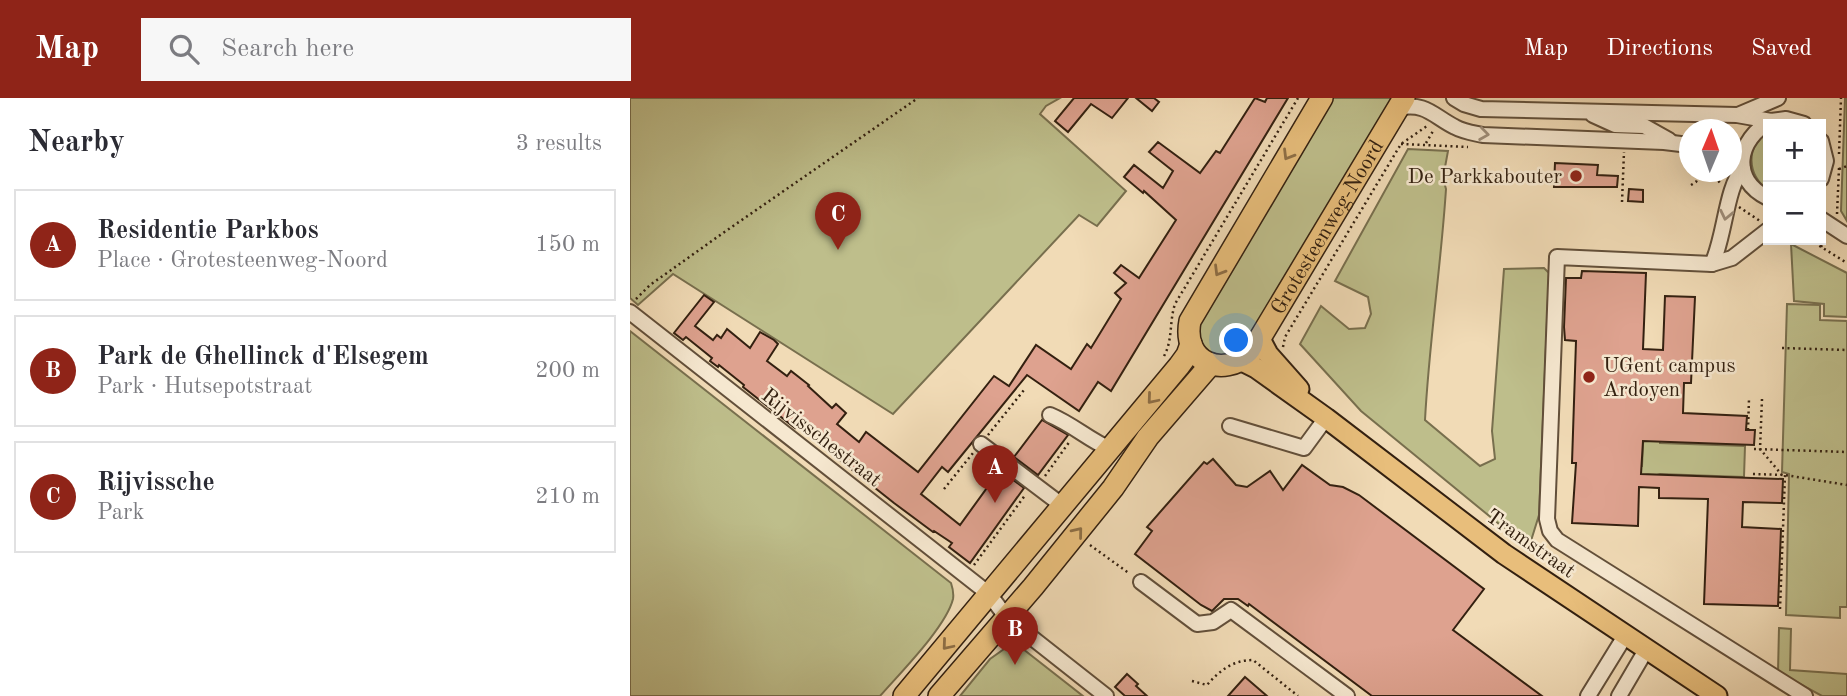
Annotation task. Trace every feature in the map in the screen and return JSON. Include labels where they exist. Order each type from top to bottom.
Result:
[{"type":"highway","points":[[1242,361],[1228,366],[1211,364],[1197,354],[1191,344],[1189,329],[1198,304],[1322,98]]},
{"type":"highway","name":"Grotesteenweg-Noord","points":[[1242,361],[1260,340],[1401,103]]},
{"type":"highway","points":[[904,696],[1187,355],[1191,344]]},
{"type":"highway","points":[[939,696],[1076,534],[1113,488],[1148,437],[1211,364]]},
{"type":"main road","name":"Tramstraat","points":[[1260,340],[1268,354],[1326,418]]},
{"type":"main road","name":"Tramstraat","points":[[1242,361],[1326,418],[1504,554],[1717,696]]},
{"type":"street","points":[[1454,98],[1481,109],[1737,115],[1763,120]]},
{"type":"street","points":[[1737,115],[1778,98]]},
{"type":"street","points":[[1401,103],[1422,107],[1457,128],[1483,135],[1679,144]]},
{"type":"street","points":[[1586,112],[1615,125],[1644,126],[1669,115]]},
{"type":"street","points":[[1581,138],[1615,125]]},
{"type":"street","points":[[1742,154],[1750,137],[1763,125]]},
{"type":"street","points":[[1644,126],[1673,143]]},
{"type":"street","points":[[1742,175],[1763,195]]},
{"type":"street","points":[[1712,264],[1721,240],[1733,182]]},
{"type":"street","points":[[1826,222],[1847,236]]},
{"type":"street","points":[[1763,234],[1732,258],[1712,264],[1557,257],[1547,519],[1550,531],[1557,540],[1805,696]]},
{"type":"street","name":"Rijvisschestraat","points":[[630,312],[989,594],[1007,618],[1106,696]]},
{"type":"street","points":[[1050,415],[1065,421],[1096,443],[1110,449]]},
{"type":"street","points":[[1230,426],[1304,448],[1326,418]]},
{"type":"street","points":[[981,443],[1063,506]]},
{"type":"street","points":[[1141,582],[1197,624],[1213,622],[1231,610],[1347,696]]},
{"type":"street","points":[[1588,696],[1625,636]]},
{"type":"street","points":[[1619,696],[1646,650]]},
{"type":"path","points":[[630,305],[650,285],[918,98]]},
{"type":"path","points":[[1157,363],[1170,344],[1170,318],[1175,304],[1298,98]]},
{"type":"path","points":[[1284,353],[1285,337],[1401,144]]},
{"type":"path","points":[[1622,202],[1623,152]]},
{"type":"path","points":[[1839,169],[1847,166]]},
{"type":"path","points":[[1691,185],[1696,182]]},
{"type":"path","points":[[1818,245],[1847,263]]},
{"type":"path","points":[[1782,348],[1847,350]]},
{"type":"path","points":[[1748,430],[1749,399]]},
{"type":"path","points":[[1762,399],[1760,449],[1784,475],[1780,609]]},
{"type":"path","points":[[965,576],[1078,430]]},
{"type":"path","points":[[1754,449],[1847,452]]},
{"type":"path","points":[[1753,474],[1784,475],[1847,485]]},
{"type":"path","points":[[1076,534],[1141,582]]},
{"type":"path","points":[[1192,681],[1207,685],[1220,671],[1243,660],[1253,660],[1298,696]]},
{"type":"green space","points":[[630,98],[1060,98],[1046,106],[1040,114],[1126,191],[1097,226],[1079,215],[893,414],[673,274],[638,305],[630,298]]},
{"type":"green space","points":[[1332,98],[1395,98],[1243,349],[1228,357],[1210,354],[1201,344],[1197,332],[1203,313]]},
{"type":"green space","points":[[1847,98],[1847,221],[1841,211]]},
{"type":"green space","points":[[1763,136],[1763,186],[1756,177],[1752,161],[1755,145]]},
{"type":"green space","points":[[1408,149],[1448,151],[1443,178],[1446,189],[1425,420],[1480,466],[1495,459],[1492,431],[1504,269],[1544,268],[1549,273],[1539,515],[1530,544],[1499,524],[1361,411],[1300,344],[1321,306],[1349,329],[1365,328],[1371,314],[1368,297],[1335,281]]},
{"type":"green space","points":[[1791,245],[1847,273],[1847,317],[1824,316],[1824,304],[1794,301]]},
{"type":"green space","points":[[1787,304],[1820,305],[1820,320],[1847,321],[1847,607],[1840,607],[1840,618],[1786,615],[1789,474],[1782,472]]},
{"type":"green space","points":[[630,331],[951,583],[953,599],[941,623],[880,696],[630,696]]},
{"type":"green space","points":[[1644,424],[1660,424],[1660,443],[1745,446],[1744,477],[1660,474],[1639,481]]},
{"type":"green space","points":[[1779,628],[1791,629],[1790,670],[1847,674],[1847,696],[1822,696],[1778,672]]},
{"type":"green space","points":[[1014,642],[1083,696],[960,696],[990,659]]},
{"type":"building","points":[[1074,98],[1128,98],[1112,118],[1091,104],[1068,132],[1055,121]]},
{"type":"building","points":[[1136,98],[1154,98],[1159,102],[1152,111]]},
{"type":"building","points":[[1255,98],[1265,102],[1267,98],[1288,98],[1111,391],[1098,382],[1079,411],[1027,375],[948,472],[942,467],[921,494],[960,525],[1000,470],[1024,488],[970,563],[949,547],[952,543],[894,503],[798,423],[795,428],[719,365],[718,367],[710,361],[712,358],[686,337],[683,340],[674,333],[704,295],[714,302],[695,326],[713,340],[717,335],[721,338],[727,329],[750,348],[760,332],[774,340],[778,344],[767,361],[787,376],[791,371],[832,408],[836,404],[846,413],[837,424],[859,442],[866,432],[918,472],[994,376],[1009,386],[1036,345],[1071,369],[1087,344],[1091,348],[1121,299],[1115,293],[1126,283],[1114,273],[1121,265],[1139,278],[1176,220],[1124,177],[1134,165],[1163,188],[1173,171],[1149,152],[1158,142],[1200,173],[1216,151],[1220,153]]},
{"type":"building","name":"De Parkkabouter","points":[[1555,163],[1598,165],[1597,175],[1618,176],[1617,187],[1554,187]]},
{"type":"building","points":[[1629,189],[1643,190],[1643,202],[1628,201]]},
{"type":"building","points":[[1582,271],[1646,273],[1643,349],[1663,350],[1665,296],[1695,297],[1691,383],[1684,383],[1683,413],[1747,416],[1746,430],[1755,430],[1754,445],[1643,441],[1641,474],[1783,479],[1782,503],[1743,502],[1742,527],[1781,529],[1778,606],[1704,604],[1708,499],[1659,498],[1659,488],[1639,487],[1638,526],[1572,523],[1576,463],[1572,463],[1576,341],[1565,340],[1564,327],[1566,278],[1581,278]]},
{"type":"building","points":[[1042,420],[1068,435],[1038,475],[1014,457]]},
{"type":"building","points":[[1213,459],[1236,485],[1247,487],[1270,471],[1283,490],[1302,465],[1330,485],[1343,487],[1359,495],[1484,589],[1453,630],[1542,696],[1372,696],[1249,604],[1248,606],[1238,599],[1224,599],[1212,611],[1201,605],[1135,554],[1152,531],[1147,527],[1204,462],[1207,464]]},
{"type":"building","points":[[1127,674],[1147,696],[1125,696],[1115,687]]},
{"type":"building","points":[[1245,677],[1267,696],[1228,696]]},
{"type":"place","name":"De Parkkabouter","points":[[1576,176]]},
{"type":"place","name":"Rijvissche","points":[[838,250]]},
{"type":"place","name":"UGent campus Ardoyen","points":[[1589,377]]},
{"type":"place","name":"Residentie Parkbos","points":[[995,503]]},
{"type":"place","name":"Park de Ghellinck d'Elsegem","points":[[1015,665]]}]
